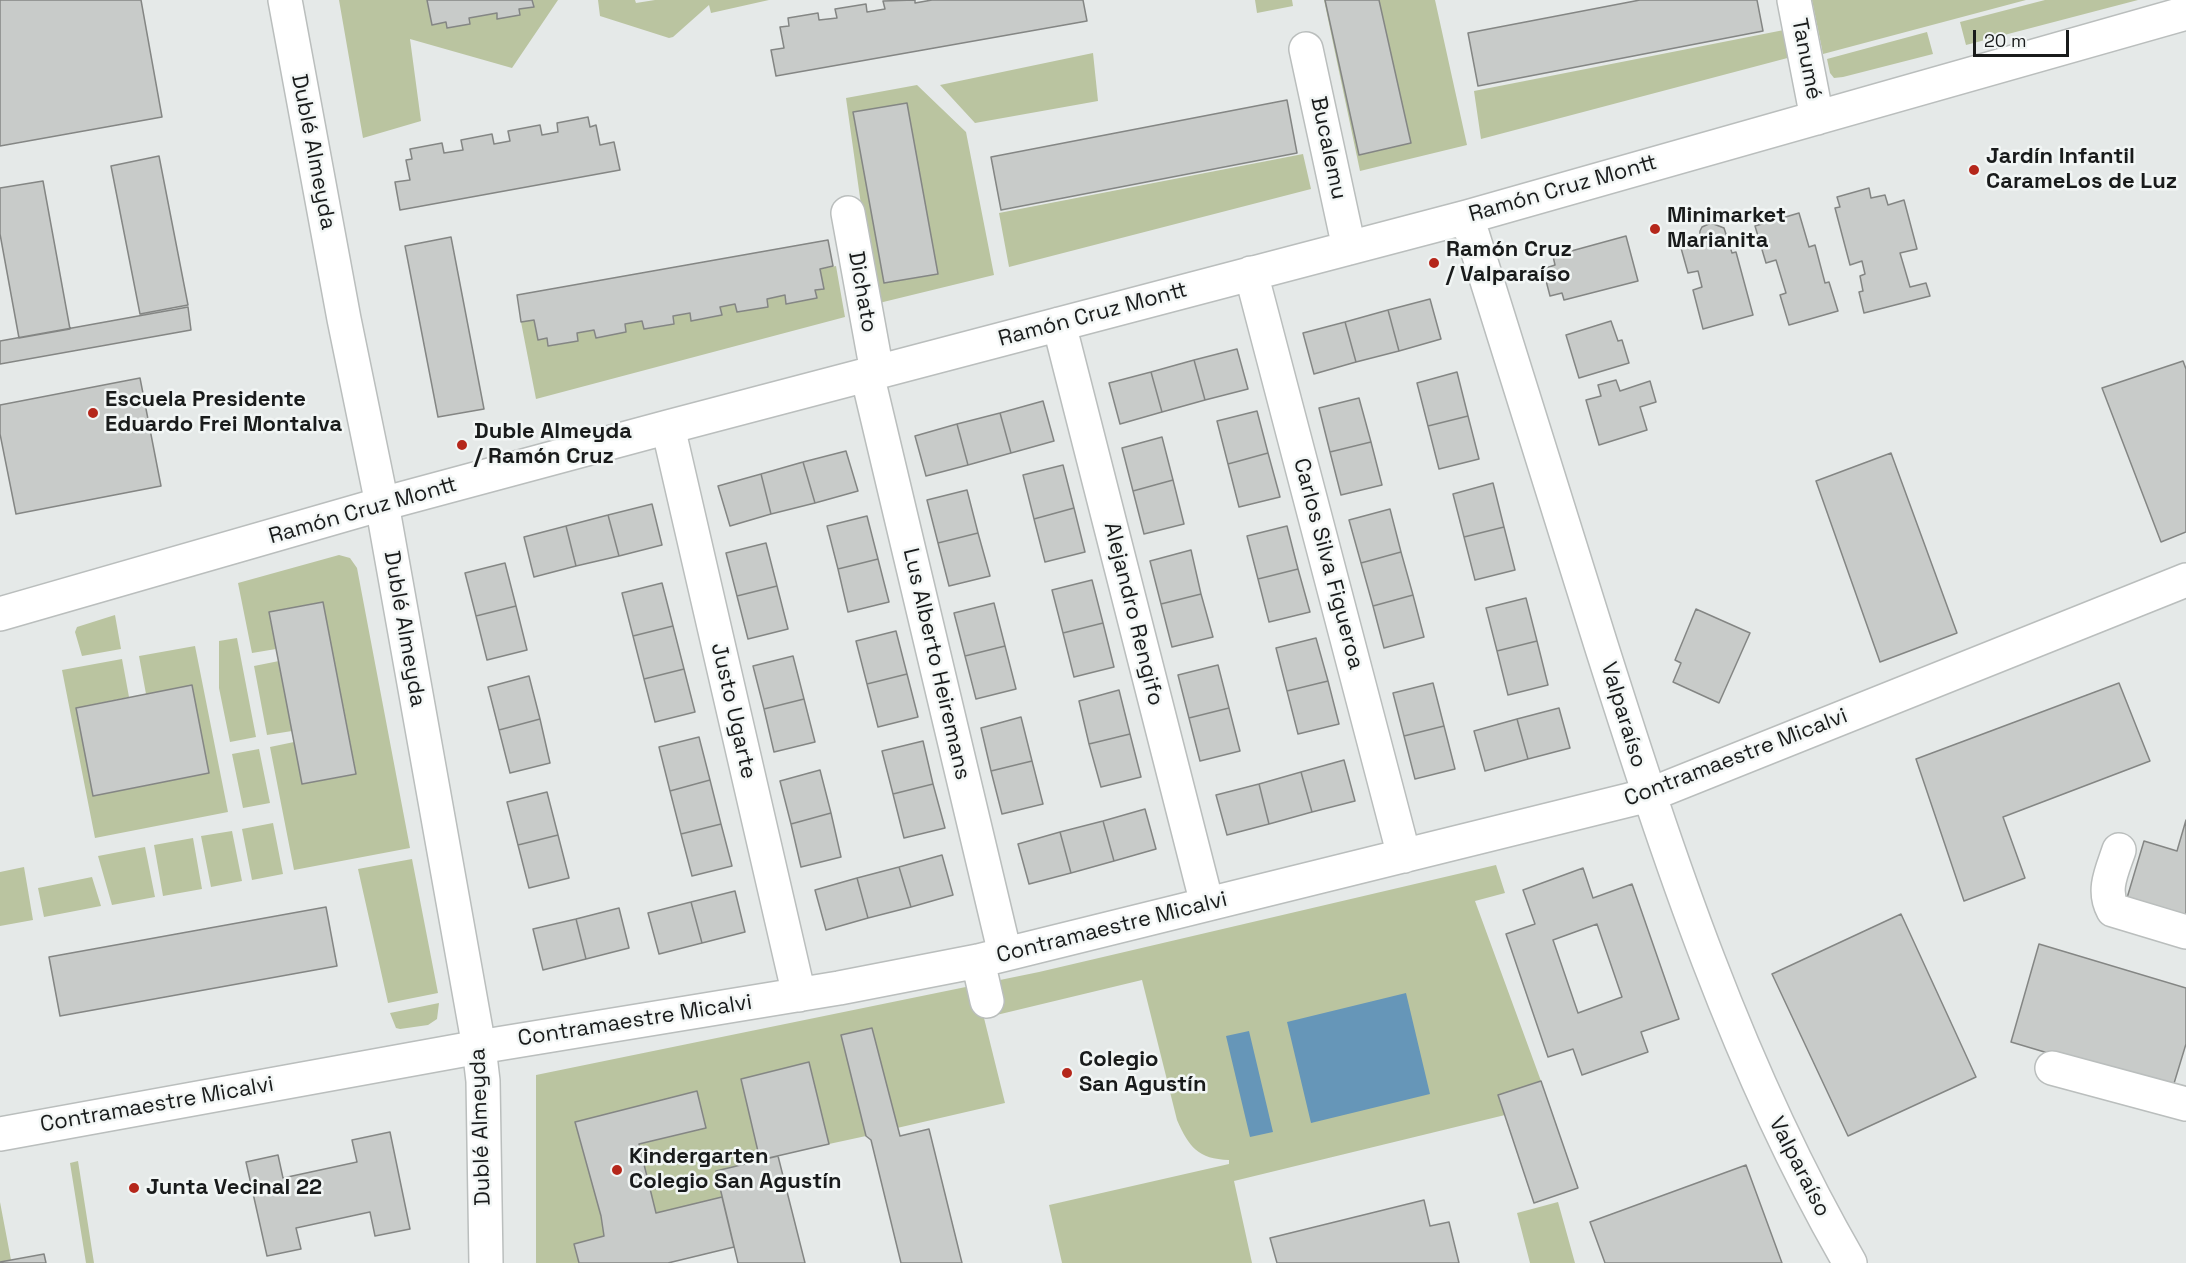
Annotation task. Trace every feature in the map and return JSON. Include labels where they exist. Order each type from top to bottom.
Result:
[{"type":"street","name":"Dublé Almeyda","points":[[285,0],[342,307],[382,504],[479,1047],[483,1081],[486,1263]]},
{"type":"street","name":"Tanumé","points":[[1794,0],[1817,118]]},
{"type":"street","name":"Ramón Cruz Montt","points":[[0,614],[382,504],[1467,217],[2186,13]]},
{"type":"street","name":"Bucalemu","points":[[1306,49],[1349,248]]},
{"type":"street","name":"Dichato","points":[[848,213],[872,373]]},
{"type":"street","name":"Valparaíso","points":[[1467,217],[1649,795],[1702,941],[1768,1104],[1814,1200],[1850,1263]]},
{"type":"street","name":"Carlos Silva Figueroa","points":[[1251,273],[1404,856]]},
{"type":"street","name":"Alejandro Rengifo","points":[[1059,324],[1207,904]]},
{"type":"street","name":"Lus Alberto Heiremans","points":[[872,373],[992,957],[987,1001]]},
{"type":"street","name":"Justo Ugarte","points":[[668,427],[799,994]]},
{"type":"street","name":"Contramaestre Micalvi","points":[[0,1134],[479,1047],[839,988],[992,957],[1649,795],[2186,580]]},
{"type":"street","points":[[2119,850],[2108,884],[2107,899],[2113,910],[2186,932]]},
{"type":"street","points":[[2052,1068],[2186,1104]]},
{"type":"green space","points":[[339,0],[427,0],[432,24],[446,22],[447,28],[469,18],[497,13],[497,18],[520,15],[519,9],[533,7],[532,0],[558,0],[512,68],[410,39],[421,121],[363,138]]},
{"type":"green space","points":[[598,0],[635,0],[636,3],[655,0],[769,0],[711,13],[709,5],[669,38],[600,16]]},
{"type":"green space","points":[[1255,0],[1292,0],[1293,6],[1257,13]]},
{"type":"green space","points":[[1324,0],[1435,0],[1467,145],[1360,171]]},
{"type":"green space","points":[[1812,0],[2026,0],[1823,54]]},
{"type":"green space","points":[[2045,0],[2138,0],[1966,45],[1960,22]]},
{"type":"green space","points":[[1789,29],[1795,56],[1481,139],[1474,91]]},
{"type":"green space","points":[[1927,32],[1933,54],[1843,77],[1834,78],[1830,73],[1827,59]]},
{"type":"green space","points":[[1093,53],[1098,101],[975,123],[940,85]]},
{"type":"green space","points":[[917,85],[966,132],[994,275],[875,304],[846,98]]},
{"type":"green space","points":[[1303,154],[1311,189],[1009,267],[999,213]]},
{"type":"green space","points":[[836,266],[845,317],[536,399],[521,322],[534,320],[538,340],[547,338],[549,346],[578,341],[577,333],[594,330],[596,337],[626,332],[625,324],[642,321],[644,329],[674,324],[673,316],[690,313],[691,321],[722,315],[720,307],[735,304],[737,312],[768,307],[767,299],[785,295],[787,303],[817,298],[815,290],[824,289],[820,269]]},
{"type":"green space","points":[[339,555],[350,558],[357,568],[410,848],[294,870],[270,747],[294,742],[356,773],[323,602],[269,612],[276,649],[252,653],[238,583]]},
{"type":"green space","points":[[115,615],[121,649],[82,656],[75,632],[77,627]]},
{"type":"green space","points":[[237,638],[256,737],[230,742],[219,688],[219,641]]},
{"type":"green space","points":[[195,646],[228,812],[95,838],[62,670],[122,659],[129,697],[76,708],[93,795],[146,694],[139,656]]},
{"type":"green space","points":[[279,661],[292,731],[267,735],[254,666]]},
{"type":"green space","points":[[259,749],[270,803],[243,808],[232,754]]},
{"type":"green space","points":[[273,823],[283,874],[252,880],[242,829]]},
{"type":"green space","points":[[232,831],[242,881],[211,887],[201,836]]},
{"type":"green space","points":[[193,838],[202,889],[163,896],[154,845]]},
{"type":"green space","points":[[145,847],[155,897],[112,905],[98,856]]},
{"type":"green space","points":[[412,859],[438,993],[388,1003],[358,869]]},
{"type":"green space","points":[[1496,865],[1505,893],[1475,901],[1541,1081],[1498,1095],[1505,1115],[1234,1181],[1252,1263],[1062,1263],[1049,1205],[1229,1164],[1229,1160],[1209,1157],[1196,1150],[1181,1129],[1142,980],[984,1018],[1005,1103],[897,1128],[845,1048],[866,1136],[829,1144],[809,1062],[741,1079],[760,1160],[717,1171],[722,1197],[656,1213],[639,1144],[706,1128],[697,1091],[575,1122],[601,1216],[604,1236],[575,1244],[579,1263],[536,1263],[536,1075],[1039,972]]},
{"type":"green space","points":[[24,867],[33,920],[0,926],[0,872]]},
{"type":"green space","points":[[92,877],[101,906],[44,917],[38,888]]},
{"type":"green space","points":[[439,1003],[437,1019],[428,1025],[396,1028],[390,1013]]},
{"type":"green space","points":[[78,1161],[94,1263],[86,1263],[70,1163]]},
{"type":"green space","points":[[0,1202],[11,1260],[0,1262]]},
{"type":"green space","points":[[1558,1202],[1575,1263],[1530,1263],[1517,1213]]},
{"type":"water","points":[[1406,993],[1430,1094],[1311,1123],[1287,1022]]},
{"type":"water","points":[[1249,1031],[1273,1132],[1250,1137],[1226,1036]]},
{"type":"building","points":[[0,0],[141,0],[162,117],[0,146]]},
{"type":"building","points":[[427,0],[532,0],[534,7],[519,9],[520,15],[497,19],[497,13],[469,18],[470,24],[447,28],[446,22],[432,25]]},
{"type":"building","points":[[915,0],[915,3],[932,0],[1083,0],[1087,21],[776,76],[771,50],[784,48],[780,27],[789,26],[788,18],[818,13],[819,20],[837,18],[835,9],[866,4],[867,12],[885,9],[883,1]]},
{"type":"building","points":[[1325,0],[1379,0],[1411,143],[1359,155]]},
{"type":"building","points":[[1640,0],[1757,0],[1763,31],[1478,86],[1468,33]]},
{"type":"building","points":[[1287,100],[1297,153],[1001,210],[991,157]]},
{"type":"building","points":[[907,103],[938,274],[884,283],[853,112]]},
{"type":"building","points":[[588,117],[590,127],[596,125],[600,145],[614,142],[620,170],[400,210],[395,182],[410,180],[406,160],[412,159],[410,149],[442,143],[444,153],[463,150],[461,140],[492,134],[494,144],[510,141],[508,131],[540,125],[542,135],[558,132],[557,123]]},
{"type":"building","points":[[159,156],[188,305],[140,314],[111,166]]},
{"type":"building","points":[[43,181],[70,329],[19,338],[0,234],[0,188]]},
{"type":"building","points":[[1869,188],[1871,198],[1885,195],[1888,205],[1904,200],[1917,249],[1900,253],[1910,287],[1926,283],[1930,296],[1864,313],[1859,292],[1863,291],[1860,276],[1865,274],[1862,261],[1850,265],[1835,208],[1840,207],[1837,197]]},
{"type":"building","points":[[1799,213],[1809,247],[1815,245],[1825,283],[1829,282],[1838,311],[1789,325],[1780,295],[1786,293],[1776,260],[1766,263],[1755,226]]},
{"type":"building","points":[[1711,223],[1724,228],[1732,253],[1736,252],[1753,315],[1703,329],[1693,290],[1702,287],[1698,271],[1688,273],[1681,248],[1699,243],[1702,227]]},
{"type":"building","points":[[1626,236],[1638,281],[1564,300],[1562,293],[1550,296],[1543,269],[1555,265],[1553,256]]},
{"type":"building","points":[[451,237],[484,409],[438,417],[405,246]]},
{"type":"building","points":[[828,240],[833,266],[820,269],[824,289],[815,290],[817,298],[786,304],[785,295],[767,299],[768,307],[737,312],[735,304],[720,307],[722,315],[691,321],[690,313],[673,316],[674,324],[644,329],[642,321],[625,324],[626,332],[596,338],[594,330],[577,333],[578,341],[548,346],[547,338],[538,340],[534,320],[521,322],[517,295]]},
{"type":"building","points":[[1430,299],[1441,339],[1399,351],[1388,310]]},
{"type":"building","points":[[188,307],[191,330],[0,364],[0,341]]},
{"type":"building","points":[[1388,310],[1399,351],[1356,362],[1345,322]]},
{"type":"building","points":[[1611,321],[1618,341],[1622,340],[1629,363],[1579,378],[1566,335]]},
{"type":"building","points":[[1345,322],[1356,362],[1314,374],[1303,333]]},
{"type":"building","points":[[1237,349],[1248,389],[1205,400],[1194,360]]},
{"type":"building","points":[[1194,360],[1205,400],[1162,412],[1151,372]]},
{"type":"building","points":[[2183,361],[2186,369],[2186,532],[2161,542],[2102,388]]},
{"type":"building","points":[[1151,372],[1162,412],[1120,424],[1109,383]]},
{"type":"building","points":[[1457,372],[1468,416],[1428,426],[1417,383]]},
{"type":"building","points":[[140,378],[161,486],[16,514],[0,434],[0,405]]},
{"type":"building","points":[[1616,380],[1620,391],[1650,381],[1656,402],[1640,407],[1647,430],[1599,445],[1586,400],[1601,396],[1598,385]]},
{"type":"building","points":[[1359,398],[1371,442],[1330,452],[1319,408]]},
{"type":"building","points":[[1043,401],[1054,441],[1011,453],[1000,413]]},
{"type":"building","points":[[1257,411],[1268,453],[1228,464],[1217,421]]},
{"type":"building","points":[[1000,413],[1011,453],[968,465],[957,424]]},
{"type":"building","points":[[1468,416],[1479,459],[1439,469],[1428,426]]},
{"type":"building","points":[[957,424],[968,465],[926,476],[915,436]]},
{"type":"building","points":[[1162,437],[1173,480],[1133,491],[1122,448]]},
{"type":"building","points":[[1371,442],[1382,485],[1341,495],[1330,452]]},
{"type":"building","points":[[846,451],[858,491],[815,503],[803,462]]},
{"type":"building","points":[[1268,453],[1280,497],[1239,507],[1228,464]]},
{"type":"building","points":[[1891,453],[1957,633],[1880,662],[1816,481]]},
{"type":"building","points":[[803,462],[815,503],[771,514],[761,474]]},
{"type":"building","points":[[1063,465],[1074,508],[1034,519],[1023,475]]},
{"type":"building","points":[[761,474],[771,514],[730,526],[718,486]]},
{"type":"building","points":[[1173,480],[1184,524],[1144,534],[1133,491]]},
{"type":"building","points":[[1493,483],[1504,527],[1464,537],[1453,494]]},
{"type":"building","points":[[967,490],[978,533],[938,543],[927,500]]},
{"type":"building","points":[[652,504],[662,545],[619,556],[608,515]]},
{"type":"building","points":[[1074,508],[1085,552],[1045,562],[1034,519]]},
{"type":"building","points":[[1390,509],[1401,552],[1361,563],[1349,520]]},
{"type":"building","points":[[608,515],[619,556],[576,566],[566,526]]},
{"type":"building","points":[[867,516],[878,559],[838,569],[827,526]]},
{"type":"building","points":[[566,526],[576,566],[534,577],[524,537]]},
{"type":"building","points":[[1287,526],[1298,569],[1258,579],[1247,536]]},
{"type":"building","points":[[1504,527],[1515,570],[1475,580],[1464,537]]},
{"type":"building","points":[[978,533],[990,576],[949,586],[938,543]]},
{"type":"building","points":[[766,543],[777,586],[737,596],[726,553]]},
{"type":"building","points":[[1191,550],[1201,594],[1161,604],[1150,561]]},
{"type":"building","points":[[1401,552],[1413,595],[1373,606],[1361,563]]},
{"type":"building","points":[[878,559],[889,602],[848,612],[838,569]]},
{"type":"building","points":[[505,563],[516,606],[476,616],[465,573]]},
{"type":"building","points":[[1298,569],[1310,612],[1269,622],[1258,579]]},
{"type":"building","points":[[1092,580],[1103,623],[1063,633],[1052,590]]},
{"type":"building","points":[[662,583],[673,626],[633,636],[622,593]]},
{"type":"building","points":[[777,586],[788,629],[748,639],[737,596]]},
{"type":"building","points":[[1201,594],[1213,637],[1172,647],[1161,604]]},
{"type":"building","points":[[1413,595],[1424,637],[1384,648],[1373,606]]},
{"type":"building","points":[[1526,598],[1537,641],[1497,651],[1486,608]]},
{"type":"building","points":[[323,602],[356,774],[302,784],[269,612]]},
{"type":"building","points":[[994,603],[1005,646],[965,656],[954,613]]},
{"type":"building","points":[[516,606],[527,650],[487,660],[476,616]]},
{"type":"building","points":[[1696,609],[1750,633],[1719,703],[1673,682],[1681,663],[1675,660]]},
{"type":"building","points":[[1103,623],[1114,667],[1074,677],[1063,633]]},
{"type":"building","points":[[673,626],[684,669],[644,679],[633,636]]},
{"type":"building","points":[[896,631],[907,674],[867,684],[856,641]]},
{"type":"building","points":[[1316,638],[1328,681],[1287,691],[1276,648]]},
{"type":"building","points":[[1537,641],[1548,685],[1508,695],[1497,651]]},
{"type":"building","points":[[1005,646],[1016,689],[976,699],[965,656]]},
{"type":"building","points":[[793,656],[804,699],[764,709],[753,666]]},
{"type":"building","points":[[1218,665],[1229,708],[1189,718],[1178,675]]},
{"type":"building","points":[[684,669],[695,712],[655,722],[644,679]]},
{"type":"building","points":[[907,674],[918,717],[878,727],[867,684]]},
{"type":"building","points":[[529,676],[540,719],[499,730],[488,687]]},
{"type":"building","points":[[1328,681],[1339,724],[1298,734],[1287,691]]},
{"type":"building","points":[[1433,683],[1444,726],[1404,736],[1393,693]]},
{"type":"building","points":[[2119,683],[2150,761],[2003,817],[2025,878],[1964,901],[1916,759]]},
{"type":"building","points":[[192,685],[209,773],[93,796],[76,708]]},
{"type":"building","points":[[1119,690],[1130,734],[1089,744],[1079,701]]},
{"type":"building","points":[[804,699],[815,742],[774,752],[764,709]]},
{"type":"building","points":[[1229,708],[1240,751],[1200,761],[1189,718]]},
{"type":"building","points":[[1559,708],[1570,748],[1528,759],[1517,719]]},
{"type":"building","points":[[1021,717],[1032,761],[991,771],[981,728]]},
{"type":"building","points":[[540,719],[550,763],[510,773],[499,730]]},
{"type":"building","points":[[1517,719],[1528,759],[1485,771],[1474,731]]},
{"type":"building","points":[[1444,726],[1455,769],[1415,779],[1404,736]]},
{"type":"building","points":[[1130,734],[1141,777],[1101,787],[1089,744]]},
{"type":"building","points":[[699,737],[710,780],[670,791],[659,747]]},
{"type":"building","points":[[923,741],[933,784],[893,794],[882,751]]},
{"type":"building","points":[[1344,760],[1355,801],[1312,812],[1301,772]]},
{"type":"building","points":[[1032,761],[1043,804],[1002,814],[991,771]]},
{"type":"building","points":[[820,770],[831,813],[791,824],[780,781]]},
{"type":"building","points":[[1301,772],[1312,812],[1269,824],[1259,784]]},
{"type":"building","points":[[710,780],[721,824],[681,834],[670,791]]},
{"type":"building","points":[[933,784],[945,828],[904,838],[893,794]]},
{"type":"building","points":[[1259,784],[1269,824],[1227,835],[1216,795]]},
{"type":"building","points":[[547,792],[558,835],[518,845],[507,802]]},
{"type":"building","points":[[1145,809],[1156,849],[1114,861],[1103,821]]},
{"type":"building","points":[[831,813],[841,857],[801,867],[791,824]]},
{"type":"building","points":[[2186,820],[2186,927],[2124,908],[2144,841],[2177,851]]},
{"type":"building","points":[[1103,821],[1114,861],[1071,873],[1060,832]]},
{"type":"building","points":[[721,824],[732,866],[692,876],[681,834]]},
{"type":"building","points":[[1060,832],[1071,873],[1029,884],[1018,844]]},
{"type":"building","points":[[558,835],[569,878],[529,888],[518,845]]},
{"type":"building","points":[[942,855],[953,895],[911,907],[899,867]]},
{"type":"building","points":[[899,867],[911,907],[868,918],[857,878]]},
{"type":"building","points":[[1583,868],[1593,898],[1632,884],[1679,1019],[1641,1032],[1648,1052],[1582,1075],[1573,1049],[1548,1057],[1506,934],[1535,924],[1523,890]],"holes":[[[1597,924],[1622,997],[1578,1013],[1553,940]]]},
{"type":"building","points":[[857,878],[868,918],[826,930],[815,890]]},
{"type":"building","points":[[735,891],[745,932],[702,943],[691,902]]},
{"type":"building","points":[[691,902],[702,943],[659,954],[648,913]]},
{"type":"building","points":[[326,907],[337,966],[60,1016],[49,957]]},
{"type":"building","points":[[619,908],[629,948],[586,959],[576,919]]},
{"type":"building","points":[[1901,914],[1976,1077],[1848,1136],[1772,974]]},
{"type":"building","points":[[576,919],[586,959],[543,970],[533,929]]},
{"type":"building","points":[[2039,944],[2186,988],[2186,1044],[2172,1090],[2011,1042]]},
{"type":"building","points":[[872,1028],[900,1136],[929,1129],[962,1263],[901,1263],[871,1140],[866,1136],[841,1035]]},
{"type":"building","points":[[809,1062],[829,1144],[760,1160],[741,1079]]},
{"type":"building","points":[[1541,1081],[1578,1188],[1534,1203],[1498,1095]]},
{"type":"building","name":"Kindergarten Colegio San Agustín","points":[[697,1091],[706,1128],[639,1144],[656,1213],[722,1197],[734,1247],[668,1263],[579,1263],[574,1244],[604,1236],[601,1216],[575,1122]]},
{"type":"building","points":[[390,1132],[410,1229],[375,1236],[370,1212],[296,1228],[301,1249],[267,1256],[246,1162],[278,1155],[283,1178],[357,1162],[352,1140]]},
{"type":"building","points":[[778,1156],[805,1263],[738,1263],[716,1171]]},
{"type":"building","points":[[1746,1165],[1782,1263],[1605,1263],[1590,1222]]},
{"type":"building","points":[[1424,1200],[1430,1226],[1449,1222],[1459,1263],[1277,1263],[1270,1238]]},
{"type":"building","points":[[44,1254],[46,1263],[0,1263],[0,1262]]},
{"type":"place","name":"Jardín Infantil CarameLos de Luz","points":[[1974,170]]},
{"type":"place","name":"Minimarket Marianita","points":[[1655,229]]},
{"type":"place","name":"Ramón Cruz / Valparaíso","points":[[1434,263]]},
{"type":"place","name":"Escuela Presidente Eduardo Frei Montalva","points":[[93,413]]},
{"type":"place","name":"Duble Almeyda / Ramón Cruz","points":[[462,445]]},
{"type":"place","name":"Colegio San Agustín","points":[[1067,1073]]},
{"type":"place","name":"Kindergarten Colegio San Agustín","points":[[617,1170]]},
{"type":"place","name":"Junta Vecinal 22","points":[[134,1188]]}]
